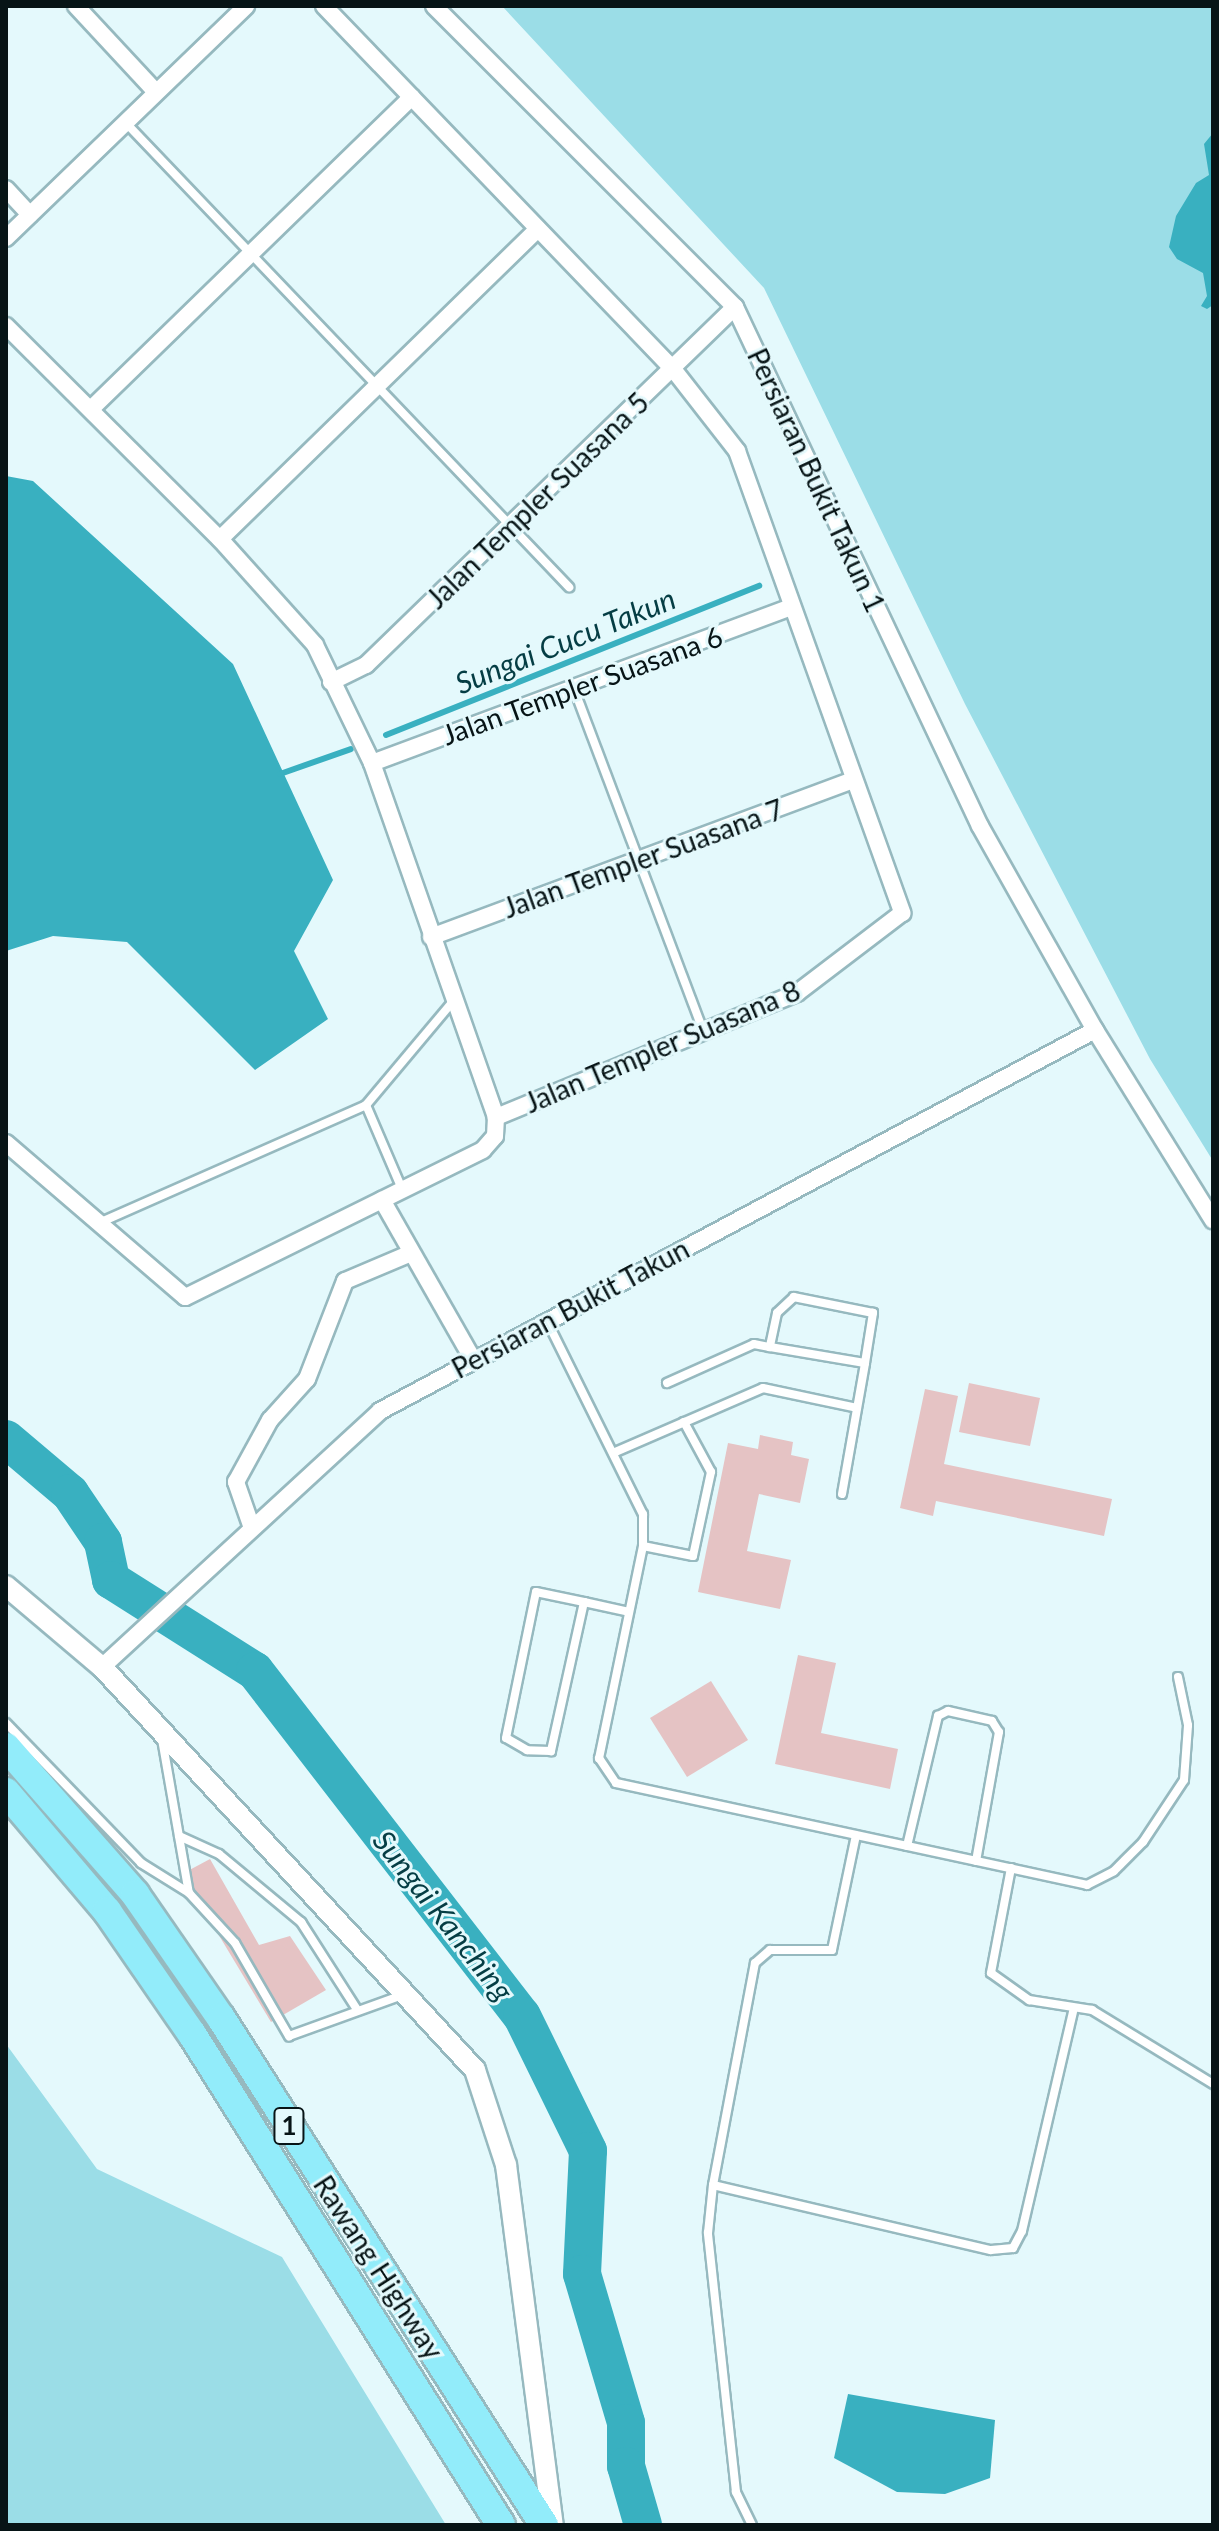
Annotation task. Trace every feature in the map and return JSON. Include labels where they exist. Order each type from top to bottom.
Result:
[{"type":"highway","name":"Rawang Highway","points":[[6,1747],[135,1894],[221,2018],[544,2525]]},
{"type":"highway","name":"Rawang Highway","points":[[6,1792],[107,1911],[192,2034],[501,2525]]},
{"type":"street","points":[[76,6],[156,92]]},
{"type":"street","points":[[6,238],[246,6]]},
{"type":"street","points":[[324,6],[673,369],[737,451],[854,780]]},
{"type":"street","name":"Persiaran Bukit Takun 1","points":[[434,6],[735,307],[980,826],[1095,1030],[1213,1220]]},
{"type":"street","points":[[92,408],[412,97]]},
{"type":"street","points":[[6,189],[30,215]]},
{"type":"street","points":[[220,539],[538,229]]},
{"type":"street","name":"Jalan Templer Suasana 5","points":[[331,682],[366,665],[735,307]]},
{"type":"street","points":[[6,326],[92,408],[220,539],[315,645],[372,763],[496,1117],[495,1136],[483,1150],[185,1297],[6,1143]]},
{"type":"street","name":"Jalan Templer Suasana 6","points":[[372,763],[792,607]]},
{"type":"street","name":"Jalan Templer Suasana 7","points":[[431,937],[854,780]]},
{"type":"street","name":"Jalan Templer Suasana 8","points":[[496,1117],[797,993],[902,913],[854,780]]},
{"type":"street","name":"Persiaran Bukit Takun","points":[[102,1667],[380,1411],[472,1358],[1095,1030]]},
{"type":"street","points":[[382,1200],[409,1254],[472,1358]]},
{"type":"street","points":[[252,1528],[236,1482],[270,1420],[307,1379],[345,1281],[409,1254]]},
{"type":"street","points":[[6,1586],[102,1667],[409,1993],[475,2070],[506,2165],[553,2525]]},
{"type":"lane","points":[[125,122],[569,587]]},
{"type":"lane","points":[[574,688],[703,1030]]},
{"type":"lane","points":[[99,1223],[366,1105],[454,999]]},
{"type":"lane","points":[[366,1105],[403,1190]]},
{"type":"lane","points":[[770,1347],[777,1313],[794,1297],[873,1313],[842,1494]]},
{"type":"lane","points":[[547,1320],[643,1514],[643,1546],[599,1758],[616,1783],[1087,1885],[1114,1871],[1143,1842],[1184,1780],[1188,1725],[1178,1677]]},
{"type":"lane","points":[[667,1383],[754,1344],[865,1363]]},
{"type":"lane","points":[[613,1453],[763,1388],[857,1408]]},
{"type":"lane","points":[[643,1546],[693,1556],[711,1472],[684,1422]]},
{"type":"lane","points":[[584,1602],[551,1751],[527,1750],[506,1738],[536,1592],[584,1602],[629,1612]]},
{"type":"lane","points":[[907,1846],[938,1716],[948,1711],[992,1721],[999,1732],[976,1861]]},
{"type":"lane","points":[[6,1723],[141,1863],[189,1893],[235,1943],[289,2036],[356,2008],[409,1993]]},
{"type":"lane","points":[[160,1730],[189,1893]]},
{"type":"lane","points":[[752,2525],[736,2492],[708,2233],[713,2185],[755,1963],[770,1950],[832,1950],[856,1835]]},
{"type":"lane","points":[[179,1836],[219,1854],[301,1922],[356,2008]]},
{"type":"lane","points":[[1011,1868],[991,1973],[1029,2000],[1092,2010],[1213,2084]]},
{"type":"lane","points":[[713,2185],[991,2250],[1013,2248],[1022,2231],[1074,2008]]},
{"type":"shaded area","points":[[502,6],[1213,6],[1213,1161],[1150,1059],[965,704],[764,288]]},
{"type":"shaded area","points":[[1213,133],[1213,305],[1207,309],[1201,306],[1207,296],[1203,273],[1177,259],[1169,247],[1176,216],[1196,183],[1209,175],[1204,144]]},
{"type":"shaded area","points":[[6,476],[33,481],[233,664],[333,880],[294,951],[328,1019],[255,1070],[127,942],[53,936],[6,951]]},
{"type":"shaded area","points":[[6,2044],[97,2169],[282,2257],[446,2525],[6,2525]]},
{"type":"shaded area","points":[[848,2394],[995,2420],[990,2478],[945,2494],[897,2492],[834,2458]]},
{"type":"building","points":[[969,1383],[1040,1398],[1030,1446],[959,1432]]},
{"type":"building","points":[[925,1389],[958,1396],[944,1464],[1112,1499],[1104,1536],[936,1501],[933,1516],[900,1508]]},
{"type":"building","points":[[760,1435],[793,1442],[791,1455],[809,1459],[800,1503],[759,1494],[747,1551],[791,1560],[780,1609],[698,1592],[728,1443],[758,1449]]},
{"type":"building","points":[[798,1655],[836,1663],[821,1733],[898,1749],[890,1789],[775,1764]]},
{"type":"building","points":[[711,1681],[748,1740],[687,1777],[650,1718]]},
{"type":"building","points":[[210,1859],[259,1945],[290,1936],[326,1990],[271,2022],[182,1874]]},
{"type":"waterway","name":"Sungai Cucu Takun","points":[[386,735],[759,586]]},
{"type":"waterway","name":"Sungai Cucu Takun","points":[[280,774],[351,749]]},
{"type":"waterway","name":"Sungai Kanching","points":[[6,1439],[70,1493],[103,1542],[111,1580],[255,1671],[522,2016],[588,2151],[582,2274],[626,2423],[626,2466],[643,2525]]}]
